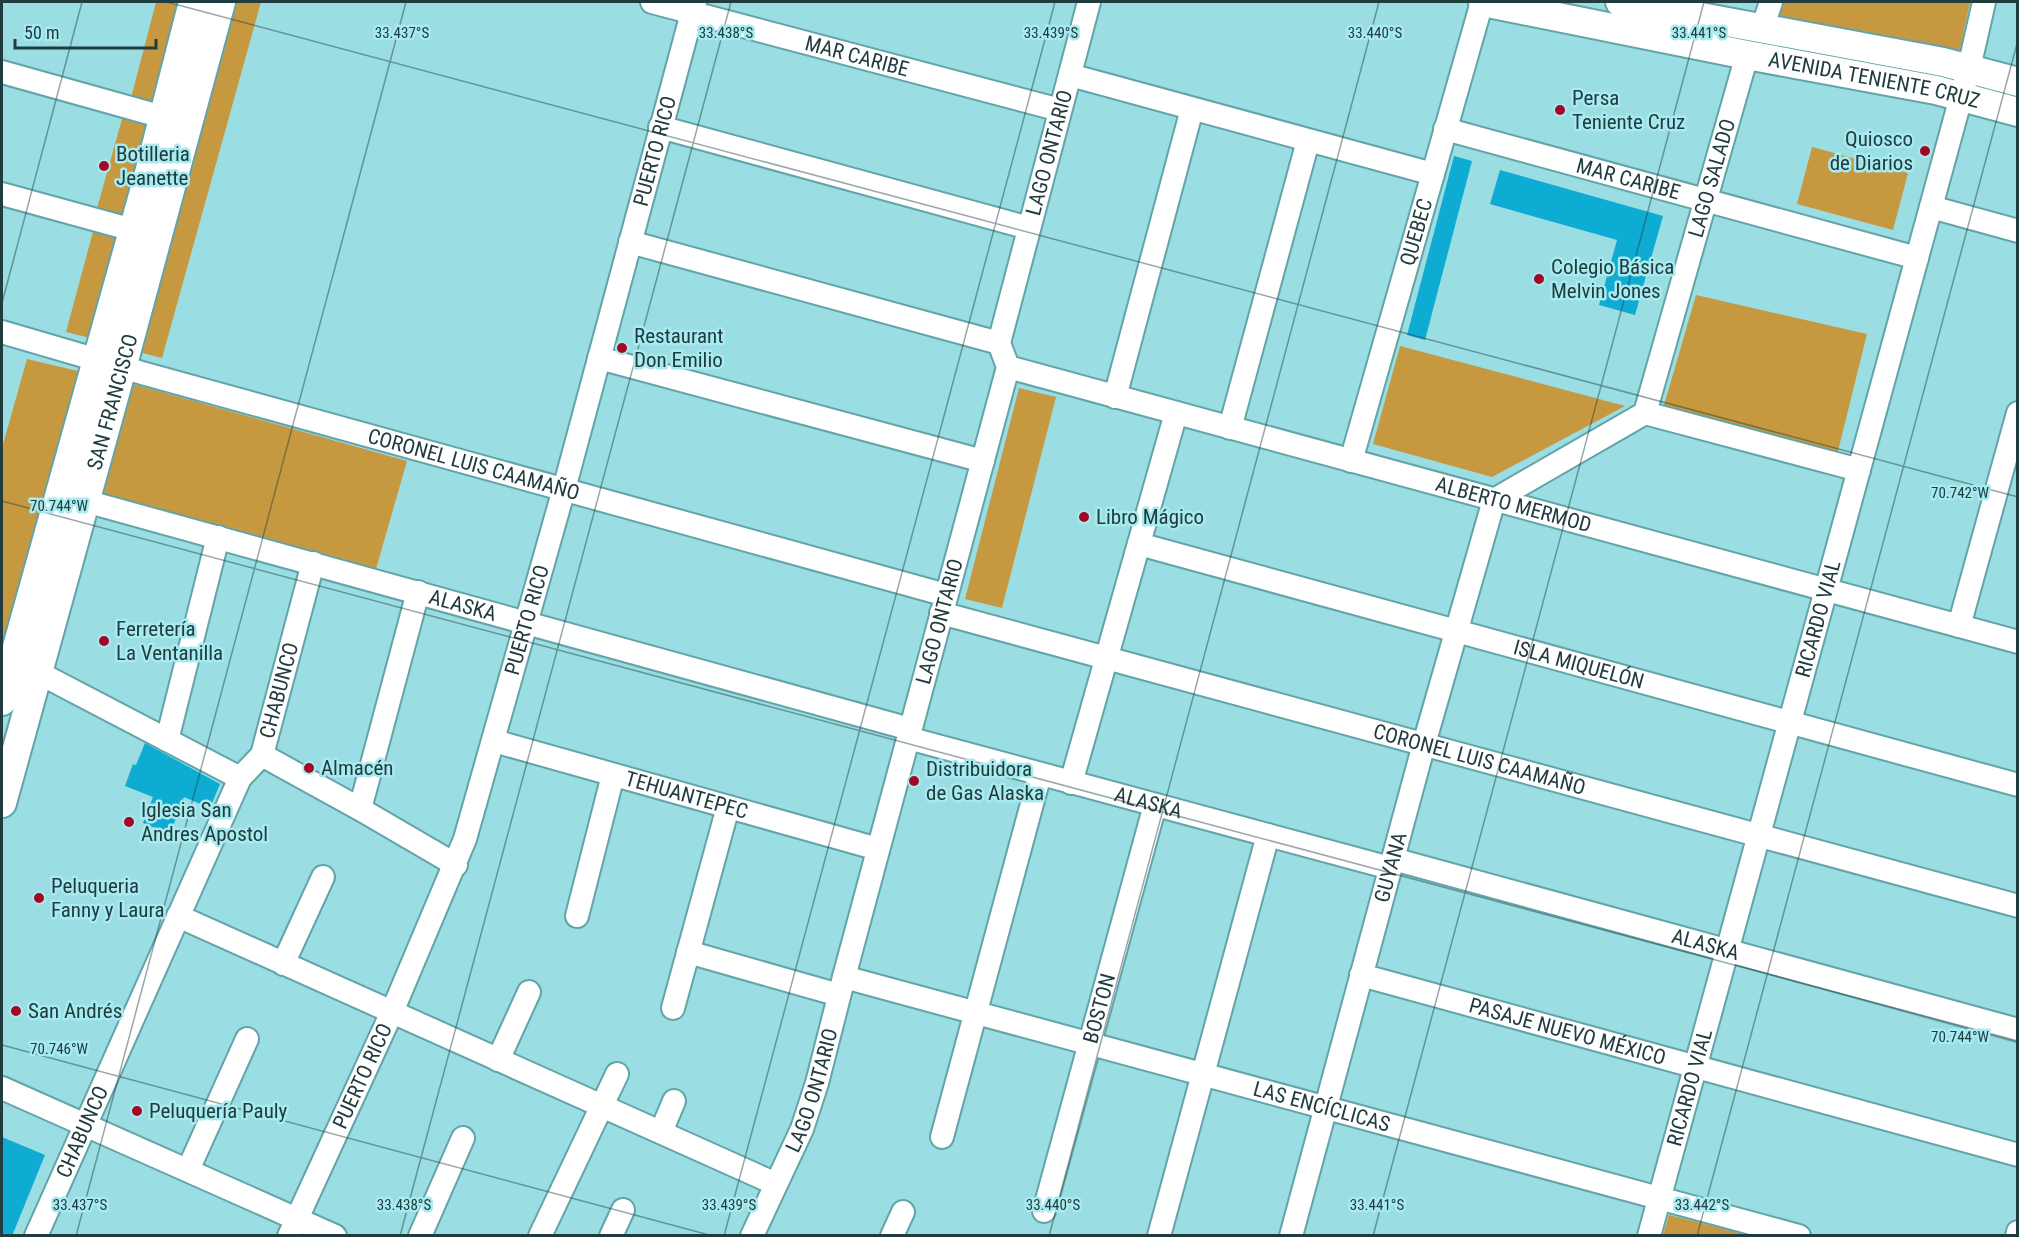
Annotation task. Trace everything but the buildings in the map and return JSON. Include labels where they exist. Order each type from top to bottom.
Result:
[{"type":"main road","name":"AVENIDA TENIENTE CRUZ","points":[[1482,2],[1961,96],[2018,112]]},
{"type":"main road","name":"SAN FRANCISCO","points":[[2,803],[85,501],[133,230],[163,117],[207,3]]},
{"type":"main road","name":"SAN FRANCISCO","points":[[2,701],[110,363],[207,3]]},
{"type":"main road","name":"AVENIDA TENIENTE CRUZ","points":[[1634,3],[1969,68],[2018,82]]},
{"type":"street","name":"MAR CARIBE","points":[[652,2],[693,7],[1060,110]]},
{"type":"street","name":"LAGO ONTARIO","points":[[999,343],[1089,2]]},
{"type":"street","name":"QUEBEC","points":[[1351,461],[1482,2]]},
{"type":"street","points":[[1762,29],[1771,2]]},
{"type":"street","name":"RICARDO VIAL","points":[[1649,1236],[1969,68],[1984,2]]},
{"type":"street","name":"PUERTO RICO","points":[[293,1227],[392,1012],[456,865],[472,817],[564,489],[693,7]]},
{"type":"street","name":"LAGO SALADO","points":[[1645,412],[1747,55]]},
{"type":"street","points":[[2,72],[163,117]]},
{"type":"street","points":[[1070,75],[1433,174]]},
{"type":"street","points":[[1115,397],[1192,109]]},
{"type":"street","points":[[660,127],[1029,228]]},
{"type":"street","name":"MAR CARIBE","points":[[1445,129],[1917,258]]},
{"type":"street","points":[[1230,428],[1308,141]]},
{"type":"street","points":[[2,194],[133,230]]},
{"type":"street","points":[[1931,207],[2018,231]]},
{"type":"street","points":[[630,242],[999,343],[1008,368]]},
{"type":"street","name":"CORONEL LUIS CAAMAÑO","points":[[2,332],[564,489],[944,604],[1107,658],[2018,906]]},
{"type":"street","points":[[599,358],[982,461]]},
{"type":"street","name":"LAGO ONTARIO","points":[[753,1236],[810,1107],[1008,368]]},
{"type":"street","name":"ALBERTO MERMOD","points":[[1008,368],[2018,642]]},
{"type":"street","points":[[1494,500],[1645,412],[1859,470]]},
{"type":"street","points":[[1071,783],[1176,413]]},
{"type":"street","points":[[1959,626],[2018,413]]},
{"type":"street","name":"GUYANA","points":[[1291,1236],[1424,744],[1494,500]]},
{"type":"street","name":"ALASKA","points":[[85,501],[527,622],[1071,783],[1268,836],[1391,864],[1727,951],[2018,1030]]},
{"type":"street","points":[[167,740],[218,537]]},
{"type":"street","name":"ISLA MIQUELÓN","points":[[1139,544],[2018,784]]},
{"type":"street","name":"CHABUNCO","points":[[36,1236],[240,778],[262,755],[313,563]]},
{"type":"street","points":[[360,809],[418,592]]},
{"type":"street","points":[[37,672],[240,778]]},
{"type":"street","name":"TEHUANTEPEC","points":[[494,741],[878,849]]},
{"type":"street","points":[[262,755],[456,865]]},
{"type":"street","points":[[942,1137],[1040,774]]},
{"type":"street","points":[[577,916],[613,775]]},
{"type":"street","name":"BOSTON","points":[[1044,1211],[1155,805]]},
{"type":"street","points":[[673,1008],[728,807]]},
{"type":"street","points":[[1159,1236],[1268,836]]},
{"type":"street","points":[[283,964],[323,877]]},
{"type":"street","points":[[178,916],[776,1184]]},
{"type":"street","name":"LAS ENCÍCLICAS","points":[[688,952],[841,986],[974,1012],[1799,1236]]},
{"type":"street","name":"PASAJE NUEVO MÉXICO","points":[[1361,975],[2018,1155]]},
{"type":"street","points":[[498,1060],[529,992]]},
{"type":"street","points":[[188,1170],[247,1039]]},
{"type":"street","points":[[540,1236],[617,1074]]},
{"type":"street","points":[[2,1088],[188,1170],[293,1227],[336,1236]]},
{"type":"street","points":[[661,1132],[675,1101]]},
{"type":"street","points":[[420,1236],[463,1138]]},
{"type":"street","points":[[611,1236],[623,1210]]},
{"type":"street","points":[[892,1236],[903,1212]]},
{"type":"shaded area","points":[[156,2],[181,6],[155,105],[131,98]]},
{"type":"shaded area","points":[[234,2],[261,2],[162,358],[139,352]]},
{"type":"shaded area","points":[[1781,2],[1970,2],[1959,54],[1777,20]]},
{"type":"shaded area","points":[[124,112],[150,119],[122,220],[96,212]]},
{"type":"shaded area","points":[[1812,147],[1908,173],[1893,230],[1797,204]]},
{"type":"shaded area","points":[[94,228],[118,235],[90,338],[66,332]]},
{"type":"shaded area","points":[[1696,295],[1867,334],[1836,459],[1662,412]]},
{"type":"shaded area","points":[[1400,346],[1625,406],[1492,477],[1373,444]]},
{"type":"shaded area","points":[[27,359],[82,372],[2,657],[2,448]]},
{"type":"shaded area","points":[[133,384],[407,461],[376,569],[101,495]]},
{"type":"shaded area","points":[[1019,388],[1056,397],[1002,608],[965,599]]},
{"type":"shaded area","points":[[1669,1215],[1749,1235],[1663,1235]]},
{"type":"place","name":"Persa Teniente Cruz","points":[[1560,110]]},
{"type":"place","name":"Quiosco de Diarios","points":[[1925,151]]},
{"type":"place","name":"Botilleria Jeanette","points":[[104,166]]},
{"type":"place","name":"Colegio Básica Melvin Jones","points":[[1539,279]]},
{"type":"place","name":"Restaurant Don Emilio","points":[[622,348]]},
{"type":"place","name":"Libro Mágico","points":[[1084,517]]},
{"type":"place","name":"Ferretería La Ventanilla","points":[[104,641]]},
{"type":"place","name":"Almacén","points":[[309,768]]},
{"type":"place","name":"Distribuidora de Gas Alaska","points":[[914,781]]},
{"type":"place","name":"Iglesia San Andres Apostol","points":[[129,822]]},
{"type":"place","name":"Peluqueria Fanny y Laura","points":[[39,898]]},
{"type":"place","name":"San Andrés","points":[[16,1011]]},
{"type":"place","name":"Peluquería Pauly","points":[[137,1111]]}]
